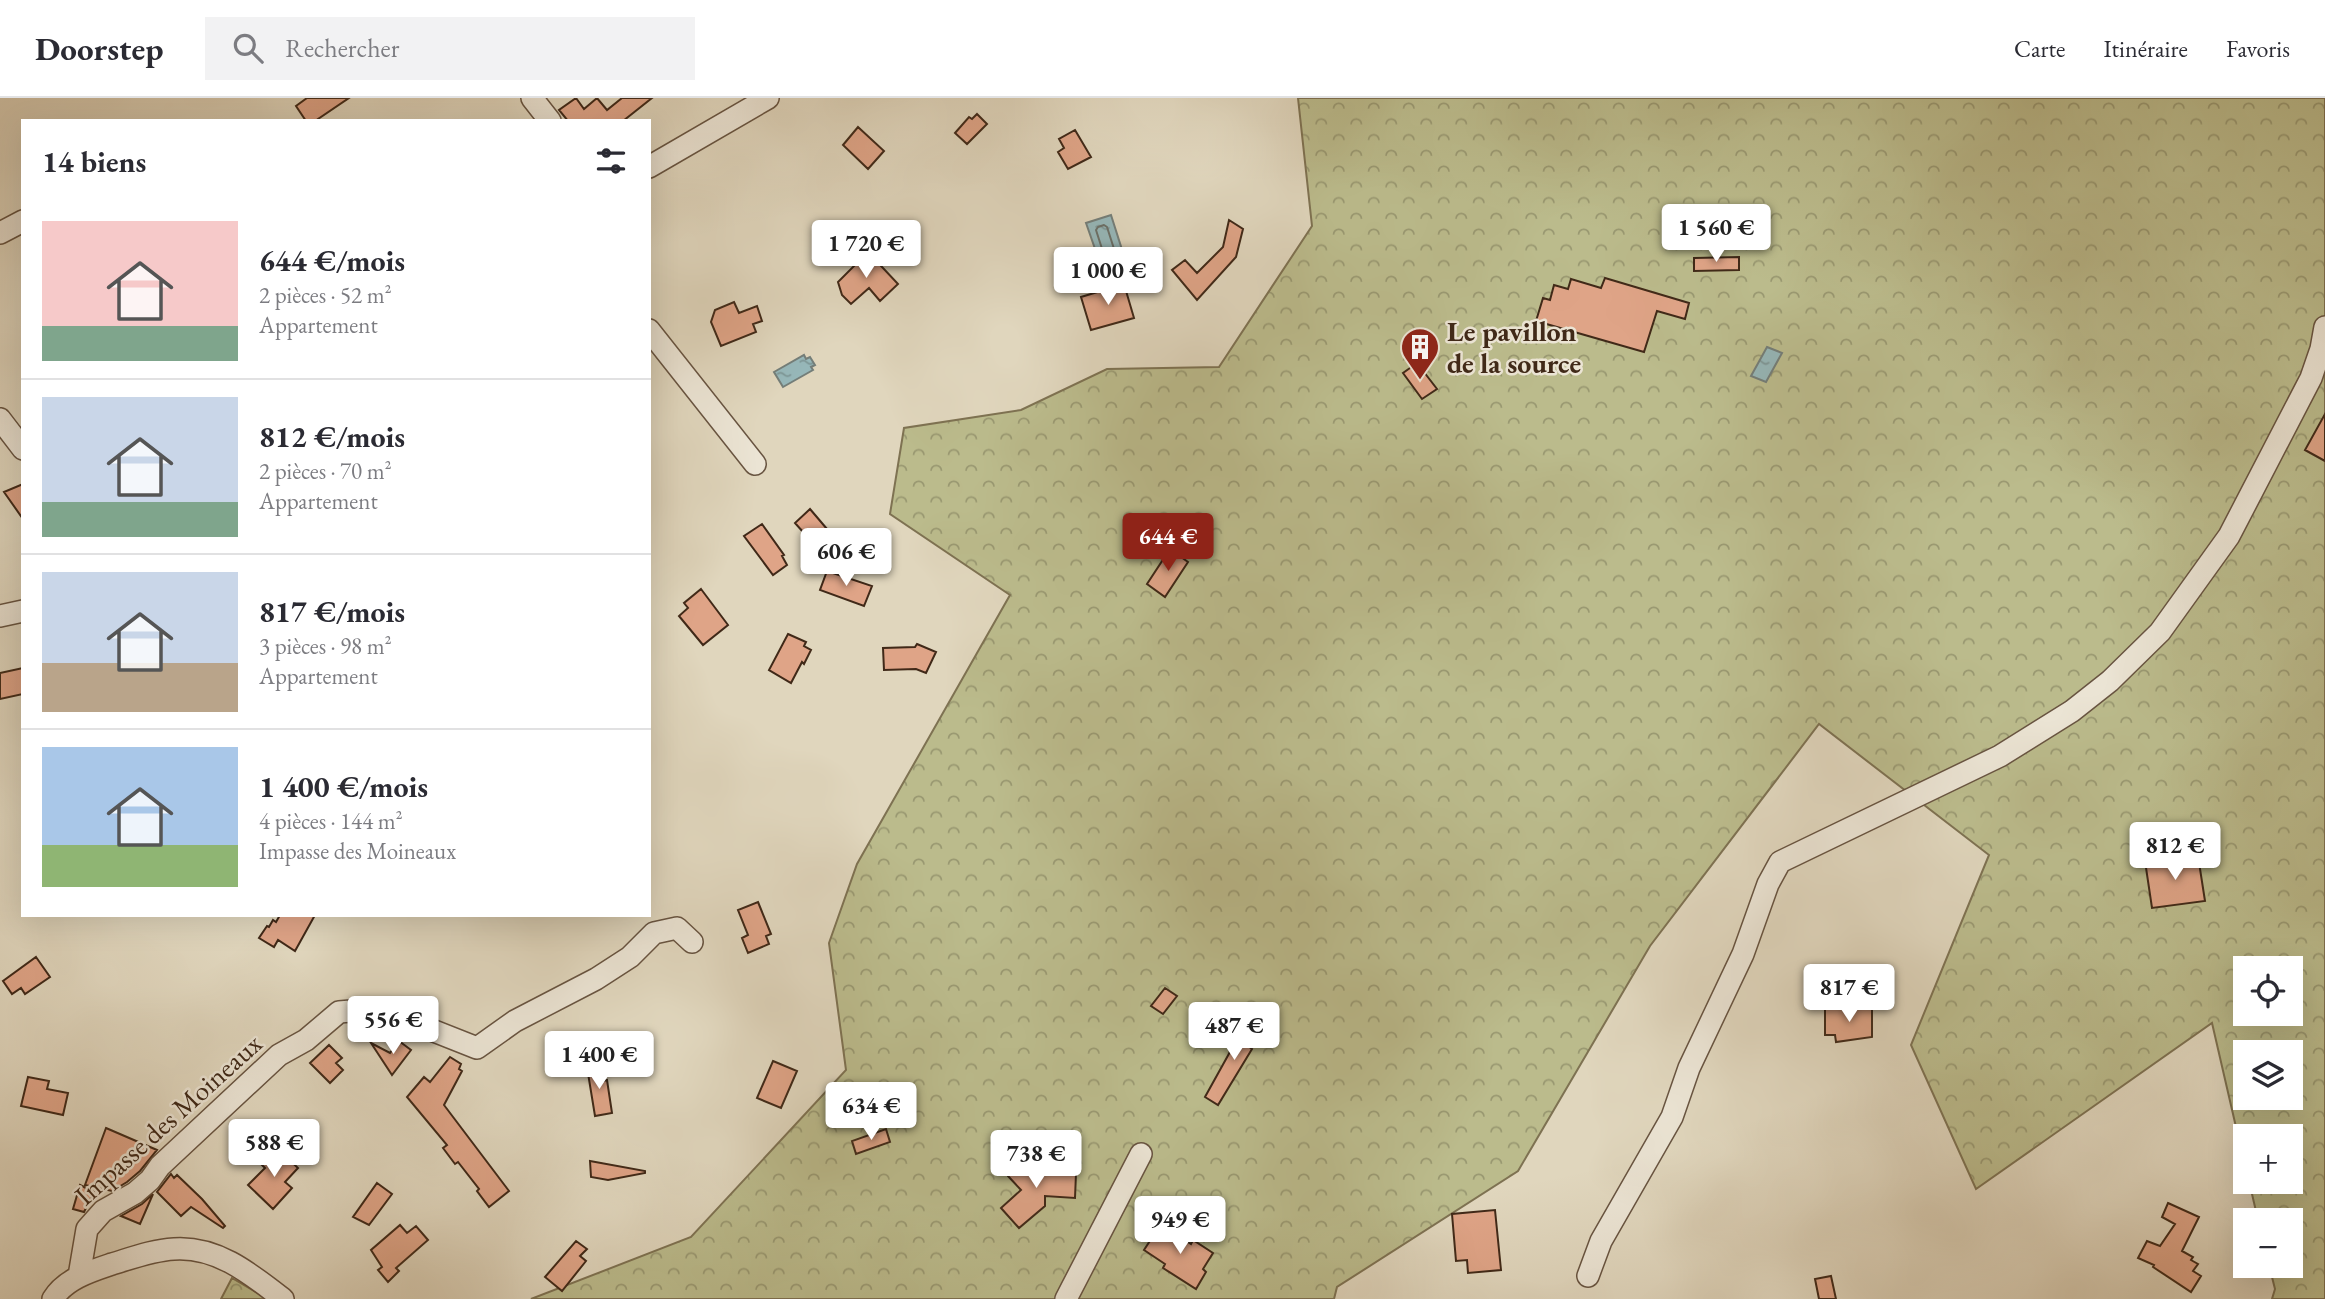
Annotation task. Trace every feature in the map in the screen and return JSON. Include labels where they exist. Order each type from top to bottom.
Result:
[{"type":"street","points":[[531,98],[548,119]]},
{"type":"street","points":[[651,166],[768,98]]},
{"type":"street","points":[[0,233],[21,222]]},
{"type":"street","points":[[1588,1276],[1601,1241],[1672,1117],[1689,1069],[1742,954],[1768,884],[1780,862],[2000,756],[2072,711],[2110,681],[2150,642],[2229,536],[2311,378],[2325,327]]},
{"type":"street","points":[[651,333],[755,464]]},
{"type":"street","points":[[0,419],[21,446]]},
{"type":"street","points":[[0,616],[21,611]]},
{"type":"street","name":"Impasse des Moineaux","points":[[79,1276],[88,1229],[103,1211],[150,1180],[160,1166],[279,1055],[306,1040],[339,1012],[351,1011],[392,1027],[424,1027],[477,1048],[515,1021],[596,979],[630,957],[654,933],[677,928],[692,942]]},
{"type":"street","points":[[1066,1299],[1141,1154]]},
{"type":"street","points":[[53,1299],[57,1292],[79,1276],[155,1251],[192,1249],[237,1265],[283,1299]]},
{"type":"green space","points":[[1298,98],[2325,98],[2325,1299],[2272,1299],[2275,1289],[2272,1278],[2303,1278],[2303,1208],[2255,1208],[2252,1194],[2303,1194],[2303,1124],[2235,1124],[2212,1023],[1976,1189],[1911,1045],[1989,855],[1819,724],[1650,946],[1518,1171],[1337,1287],[1334,1299],[531,1299],[691,1237],[846,1070],[829,943],[857,864],[1010,595],[890,514],[904,428],[1021,410],[1107,369],[1219,367],[1312,226]]},
{"type":"green space","points":[[232,1278],[268,1299],[221,1299]]},
{"type":"water","points":[[1111,215],[1125,259],[1101,266],[1086,223]]},
{"type":"water","points":[[1767,347],[1782,353],[1766,382],[1751,376]]},
{"type":"water","points":[[804,355],[806,359],[810,357],[815,365],[811,367],[813,370],[783,387],[774,372]]},
{"type":"building","points":[[307,98],[349,98],[318,119],[305,119],[296,106]]},
{"type":"building","points":[[576,98],[584,109],[597,98],[607,110],[622,98],[652,98],[626,119],[566,119],[559,110]]},
{"type":"building","points":[[977,114],[987,124],[967,144],[955,133],[969,117],[972,119]]},
{"type":"building","points":[[858,127],[884,151],[868,169],[843,145]]},
{"type":"building","points":[[1075,130],[1091,157],[1068,169],[1058,152],[1064,148],[1059,139]]},
{"type":"building","points":[[1229,220],[1243,229],[1236,257],[1197,300],[1172,270],[1185,260],[1197,273],[1223,247]]},
{"type":"building","points":[[868,252],[898,284],[880,301],[869,288],[851,304],[842,295],[838,282]]},
{"type":"building","points":[[1739,257],[1739,270],[1694,271],[1694,258]]},
{"type":"building","points":[[1605,278],[1689,303],[1685,319],[1657,311],[1644,352],[1536,321],[1543,298],[1550,300],[1554,285],[1568,289],[1571,279],[1601,288]]},
{"type":"building","points":[[1124,284],[1134,318],[1091,330],[1081,297]]},
{"type":"building","points":[[734,302],[739,313],[757,306],[762,321],[753,324],[756,332],[721,346],[711,322],[715,310]]},
{"type":"building","name":"Le pavillon de la source","points":[[1417,363],[1437,389],[1422,399],[1403,373]]},
{"type":"building","points":[[2325,414],[2325,461],[2305,450]]},
{"type":"building","points":[[21,485],[21,516],[4,492]]},
{"type":"building","points":[[810,509],[827,529],[812,542],[795,523]]},
{"type":"building","points":[[762,524],[784,555],[782,556],[787,565],[773,575],[744,536]]},
{"type":"building","points":[[1170,549],[1188,562],[1165,597],[1147,584]]},
{"type":"building","points":[[827,571],[872,586],[864,606],[820,590]]},
{"type":"building","points":[[701,589],[728,625],[703,645],[679,616],[688,608],[684,603]]},
{"type":"building","points":[[788,634],[806,642],[804,646],[811,650],[791,683],[769,670]]},
{"type":"building","points":[[917,644],[936,652],[926,673],[916,669],[884,670],[883,648],[915,647]]},
{"type":"building","points":[[21,668],[21,694],[0,699],[0,673]]},
{"type":"building","points":[[2198,856],[2205,901],[2152,908],[2145,861],[2161,859],[2162,862]]},
{"type":"building","points":[[758,902],[771,934],[766,936],[769,944],[748,953],[742,938],[748,935],[738,910]]},
{"type":"building","points":[[279,917],[314,917],[295,951],[278,940],[274,947],[259,938],[273,920],[276,922]]},
{"type":"building","points":[[36,957],[50,977],[25,994],[21,988],[12,994],[3,981]]},
{"type":"building","points":[[1165,988],[1177,996],[1163,1014],[1151,1006]]},
{"type":"building","points":[[1825,1009],[1872,1009],[1872,1037],[1836,1042],[1835,1035],[1825,1035]]},
{"type":"building","points":[[1251,1014],[1261,1020],[1248,1046],[1252,1049],[1218,1105],[1205,1097]]},
{"type":"building","points":[[399,1041],[411,1050],[392,1075],[371,1043],[390,1053]]},
{"type":"building","points":[[329,1045],[342,1058],[336,1063],[343,1070],[330,1083],[310,1063]]},
{"type":"building","points":[[450,1057],[461,1064],[459,1069],[462,1071],[444,1105],[509,1191],[489,1207],[458,1162],[455,1164],[443,1148],[447,1145],[407,1097],[424,1077],[430,1082]]},
{"type":"building","points":[[773,1061],[797,1071],[781,1108],[757,1098]]},
{"type":"building","points":[[600,1065],[603,1081],[607,1080],[612,1113],[595,1116],[587,1067]]},
{"type":"building","points":[[28,1077],[49,1081],[47,1089],[68,1093],[63,1115],[21,1106]]},
{"type":"building","points":[[106,1128],[157,1150],[140,1171],[112,1191],[85,1185]]},
{"type":"building","points":[[886,1129],[890,1142],[856,1154],[852,1141]]},
{"type":"building","points":[[277,1148],[298,1168],[285,1182],[292,1188],[273,1209],[248,1185],[265,1168],[261,1164]]},
{"type":"building","points":[[1020,1156],[1033,1171],[1076,1173],[1075,1198],[1045,1196],[1045,1206],[1019,1228],[1001,1208],[1021,1190],[1008,1176],[1008,1167]]},
{"type":"building","points":[[590,1161],[645,1173],[608,1180],[591,1177]]},
{"type":"building","points":[[171,1174],[174,1178],[177,1175],[202,1199],[225,1226],[223,1228],[191,1207],[181,1216],[157,1192]]},
{"type":"building","points":[[377,1183],[392,1194],[369,1225],[353,1217]]},
{"type":"building","points":[[80,1185],[94,1192],[84,1212],[73,1209]]},
{"type":"building","points":[[153,1194],[140,1224],[121,1216],[142,1204]]},
{"type":"building","points":[[2168,1203],[2199,1217],[2182,1251],[2193,1257],[2191,1260],[2198,1264],[2193,1271],[2201,1276],[2191,1292],[2153,1267],[2154,1265],[2138,1258],[2147,1241],[2160,1246],[2175,1224],[2162,1217]]},
{"type":"building","points":[[1495,1210],[1501,1270],[1468,1273],[1467,1260],[1456,1261],[1452,1214]]},
{"type":"building","points":[[1161,1224],[1191,1244],[1193,1240],[1213,1253],[1203,1269],[1206,1272],[1196,1289],[1163,1268],[1165,1264],[1144,1250]]},
{"type":"building","points":[[400,1225],[407,1233],[416,1226],[428,1240],[396,1268],[399,1271],[388,1282],[378,1270],[382,1267],[371,1250]]},
{"type":"building","points":[[576,1241],[587,1249],[580,1256],[586,1261],[562,1291],[545,1277]]},
{"type":"building","points":[[1831,1276],[1836,1299],[1819,1299],[1815,1279]]},
{"type":"place","name":"Le pavillon de la source","points":[[1420,381]]}]
